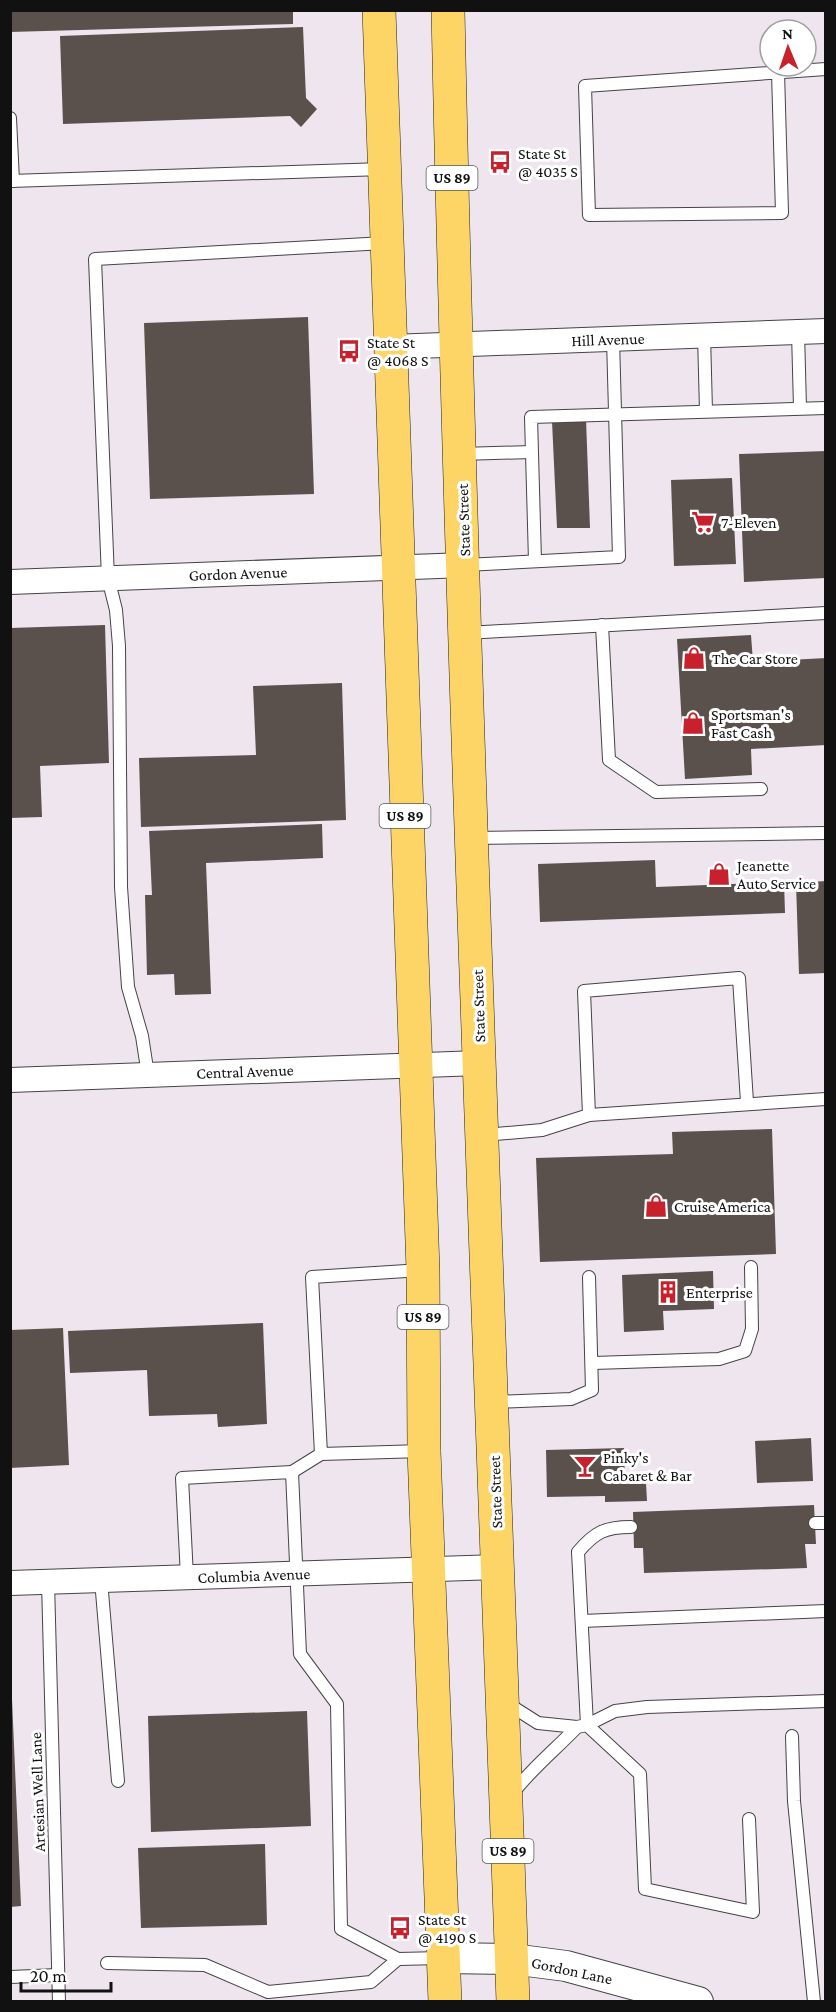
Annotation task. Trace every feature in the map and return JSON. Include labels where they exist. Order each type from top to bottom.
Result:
[{"type":"main road","name":"US 89","points":[[380,10],[397,568],[423,1270],[424,1451],[445,2001]]},
{"type":"main road","name":"State Street","points":[[448,10],[455,345],[465,565],[480,1063],[480,1135],[492,1402],[513,2001]]},
{"type":"street","name":"Hill Avenue","points":[[390,347],[825,331]]},
{"type":"street","name":"Gordon Avenue","points":[[10,582],[465,565]]},
{"type":"street","name":"Central Avenue","points":[[10,1080],[480,1063]]},
{"type":"street","name":"Columbia Avenue","points":[[10,1583],[498,1568]]},
{"type":"street","name":"Gordon Lane","points":[[444,1958],[512,1959],[566,1966],[698,2001]]},
{"type":"lane","points":[[778,72],[782,213],[588,215],[585,86],[778,72]]},
{"type":"lane","points":[[10,118],[12,181],[384,168]]},
{"type":"lane","points":[[148,1075],[142,1036],[127,976],[121,887],[119,646],[116,610],[108,578],[95,260],[387,243]]},
{"type":"lane","points":[[798,332],[800,408]]},
{"type":"lane","points":[[704,335],[706,411]]},
{"type":"lane","points":[[465,565],[619,557],[613,414],[613,339]]},
{"type":"lane","points":[[535,561],[531,417],[825,408]]},
{"type":"lane","points":[[461,454],[531,452]]},
{"type":"lane","points":[[466,633],[825,613]]},
{"type":"lane","points":[[602,625],[609,760],[656,792],[761,789]]},
{"type":"lane","points":[[472,838],[825,833]]},
{"type":"lane","points":[[589,1115],[584,991],[739,978],[747,1102]]},
{"type":"lane","points":[[480,1135],[542,1130],[589,1115],[747,1102],[825,1099]]},
{"type":"lane","points":[[592,1363],[719,1359],[745,1351],[752,1329],[751,1267]]},
{"type":"lane","points":[[321,1454],[312,1277],[423,1270]]},
{"type":"lane","points":[[492,1402],[571,1399],[592,1390],[589,1277]]},
{"type":"lane","points":[[187,1577],[182,1478],[292,1472],[321,1454],[424,1451]]},
{"type":"lane","points":[[292,1472],[300,1654],[337,1704],[341,1929],[398,1959],[444,1958]]},
{"type":"lane","points":[[582,1726],[582,1621],[578,1552],[592,1536],[613,1527],[631,1527]]},
{"type":"lane","points":[[101,1580],[118,1781]]},
{"type":"lane","name":"Artesian Well Lane","points":[[48,1582],[59,2001]]},
{"type":"lane","points":[[582,1621],[825,1611]]},
{"type":"lane","points":[[503,1701],[538,1723],[582,1726],[640,1774],[645,1889],[753,1912],[749,1819]]},
{"type":"lane","points":[[506,1803],[541,1760],[550,1755],[582,1726],[615,1712],[647,1707],[825,1701]]},
{"type":"lane","points":[[792,1736],[794,1801],[814,2001]]},
{"type":"lane","points":[[107,1963],[205,1965],[268,1992],[371,1982],[398,1959]]},
{"type":"lane","points":[[10,1977],[58,1975]]},
{"type":"shaded area","points":[[11,11],[825,11],[825,2001],[11,2001]]},
{"type":"building","points":[[10,10],[293,10],[293,24],[10,32]]},
{"type":"building","points":[[303,27],[306,98],[317,109],[301,127],[290,116],[63,124],[60,36]]},
{"type":"building","points":[[308,317],[314,494],[150,499],[144,323]]},
{"type":"building","points":[[586,419],[590,528],[557,528],[552,421]]},
{"type":"building","points":[[826,451],[826,578],[744,582],[739,454]]},
{"type":"building","name":"7-Eleven","points":[[732,478],[736,564],[674,566],[671,480]]},
{"type":"building","points":[[105,625],[109,763],[40,766],[42,817],[10,818],[10,628]]},
{"type":"building","points":[[751,635],[753,662],[826,658],[826,745],[751,749],[752,775],[685,779],[677,639]]},
{"type":"building","points":[[342,683],[346,820],[141,827],[139,758],[256,755],[253,686]]},
{"type":"building","points":[[322,824],[323,858],[206,863],[211,994],[175,995],[174,974],[147,975],[145,895],[152,895],[149,831]]},
{"type":"building","points":[[655,860],[656,887],[784,882],[785,913],[540,922],[538,864]]},
{"type":"building","points":[[826,881],[826,973],[799,974],[796,883]]},
{"type":"building","name":"Cruise America","points":[[772,1129],[776,1254],[540,1262],[536,1158],[673,1154],[672,1132]]},
{"type":"building","name":"Enterprise","points":[[713,1271],[714,1309],[663,1311],[664,1330],[624,1332],[622,1275]]},
{"type":"building","points":[[263,1323],[267,1424],[218,1427],[217,1414],[149,1416],[147,1370],[70,1373],[68,1331]]},
{"type":"building","points":[[63,1328],[69,1465],[10,1468],[10,1330]]},
{"type":"building","points":[[811,1438],[813,1481],[757,1483],[755,1441]]},
{"type":"building","name":"Pinky's Cabaret & Bar","points":[[624,1448],[625,1484],[646,1483],[647,1501],[605,1502],[605,1496],[547,1497],[546,1450]]},
{"type":"building","points":[[814,1505],[816,1544],[805,1544],[807,1568],[644,1573],[643,1548],[634,1548],[633,1512]]},
{"type":"building","points":[[10,1653],[21,1906],[10,1907]]},
{"type":"building","points":[[307,1711],[311,1826],[151,1832],[148,1716]]},
{"type":"building","points":[[265,1844],[267,1925],[141,1928],[138,1848]]},
{"type":"place","name":"State St @ 4035 S","points":[[500,162]]},
{"type":"place","name":"State St @ 4068 S","points":[[349,351]]},
{"type":"place","name":"7-Eleven","points":[[703,522]]},
{"type":"place","name":"The Car Store","points":[[694,658]]},
{"type":"place","name":"Sportsman's Fast Cash","points":[[693,723]]},
{"type":"place","name":"Jeanette Auto Service","points":[[719,874]]},
{"type":"place","name":"Cruise America","points":[[656,1206]]},
{"type":"place","name":"Enterprise","points":[[668,1292]]},
{"type":"place","name":"Pinky's Cabaret & Bar","points":[[585,1466]]},
{"type":"place","name":"State St @ 4190 S","points":[[400,1928]]}]
